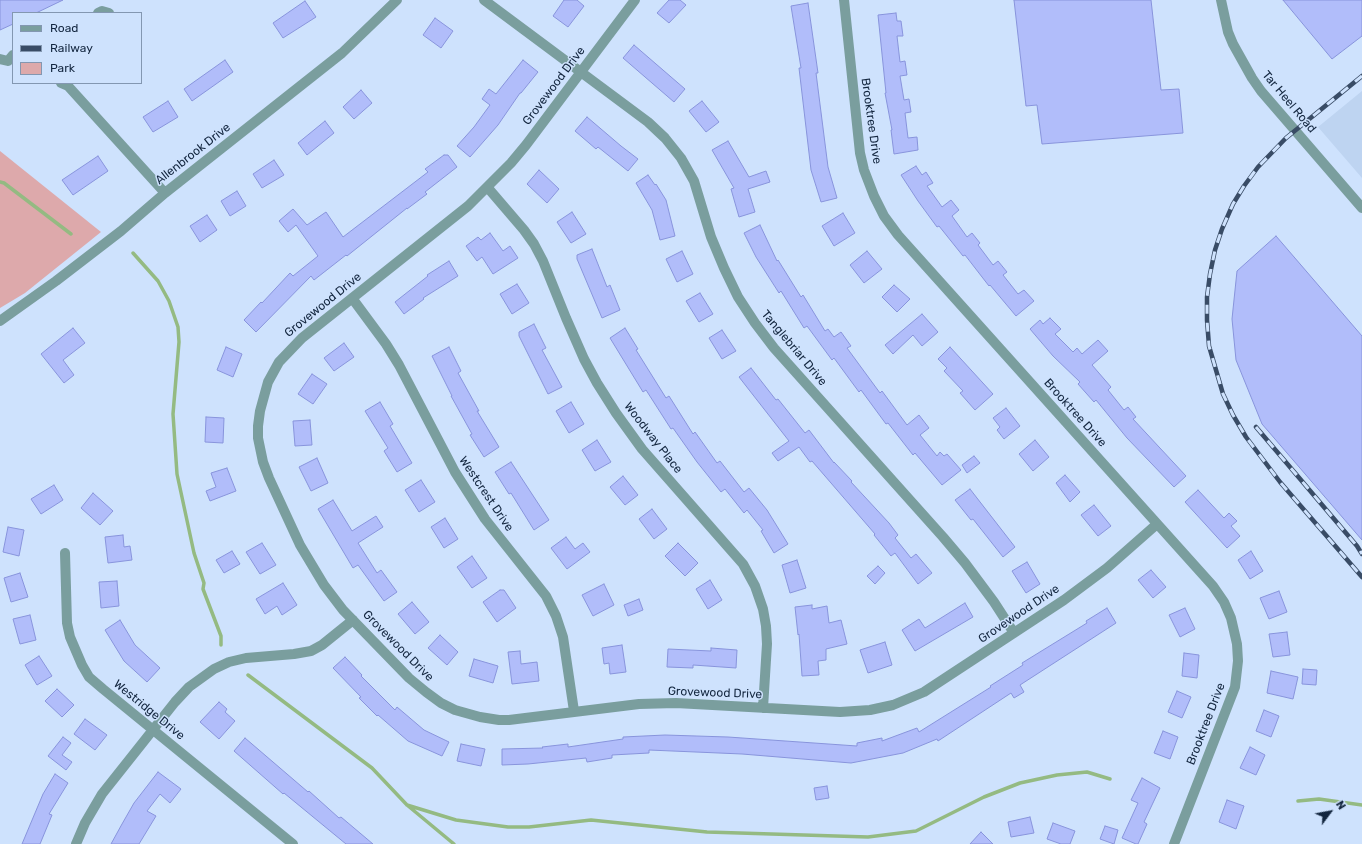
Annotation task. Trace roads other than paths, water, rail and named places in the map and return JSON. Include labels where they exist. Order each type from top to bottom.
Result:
[{"type":"street","name":"Allenbrook Drive","points":[[0,321],[56,281],[109,240],[165,192],[342,53],[397,0]]},
{"type":"street","name":"Tanglebriar Drive","points":[[484,0],[648,122],[666,138],[681,158],[694,181],[712,237],[724,268],[738,297],[755,323],[774,348],[952,547],[994,602],[1014,633]]},
{"type":"street","name":"Grovewood Drive","points":[[635,0],[512,163],[488,188],[468,206],[302,338],[279,362],[268,382],[260,411],[258,438],[263,462],[269,478],[300,545],[324,585],[343,610],[409,678],[441,703],[455,710],[480,717],[504,720],[574,711],[646,704],[676,703],[764,708],[856,711],[870,710],[893,705],[924,692],[1064,600],[1108,568],[1157,524]]},
{"type":"street","name":"Brooktree Drive","points":[[844,0],[860,153],[864,170],[884,216],[898,235],[1213,586],[1224,602],[1231,618],[1237,644],[1238,662],[1235,687],[1174,844]]},
{"type":"street","name":"Tar Heel Road","points":[[1221,0],[1228,32],[1252,78],[1261,91],[1362,208]]},
{"type":"street","points":[[65,84],[165,192]]},
{"type":"street","name":"Woodway Place","points":[[488,188],[534,244],[543,261],[584,359],[616,413],[642,449],[743,564],[755,586],[763,610],[766,626],[767,644],[764,708]]},
{"type":"street","name":"Westcrest Drive","points":[[352,298],[386,344],[399,365],[455,472],[485,519],[546,596],[556,616],[563,637],[574,711]]},
{"type":"street","name":"Westridge Drive","points":[[65,553],[67,623],[70,637],[82,665],[90,677],[102,689],[293,844]]},
{"type":"street","points":[[76,844],[85,823],[102,794],[175,702],[189,687],[214,669],[229,662],[246,658],[311,651],[322,646],[353,620]]},
{"type":"waterway","points":[[0,182],[4,183],[71,234]]},
{"type":"waterway","points":[[133,253],[158,281],[169,301],[178,327],[179,342],[173,414],[177,474],[194,553],[204,583],[203,589],[221,636],[221,645]]},
{"type":"waterway","points":[[248,675],[372,768],[407,805],[454,844]]},
{"type":"waterway","points":[[407,805],[456,820],[508,827],[529,827],[591,820],[707,832],[868,837],[916,831],[984,797],[1020,783],[1057,775],[1087,772],[1110,779]]},
{"type":"waterway","points":[[1298,801],[1319,799],[1362,805]]},
{"type":"railway","points":[[1362,76],[1286,138],[1258,167],[1244,186],[1233,204],[1222,229],[1215,250],[1207,297],[1209,346],[1223,394],[1233,415],[1246,437],[1280,482],[1362,577]]},
{"type":"railway","points":[[1256,427],[1357,546],[1362,554]]}]
